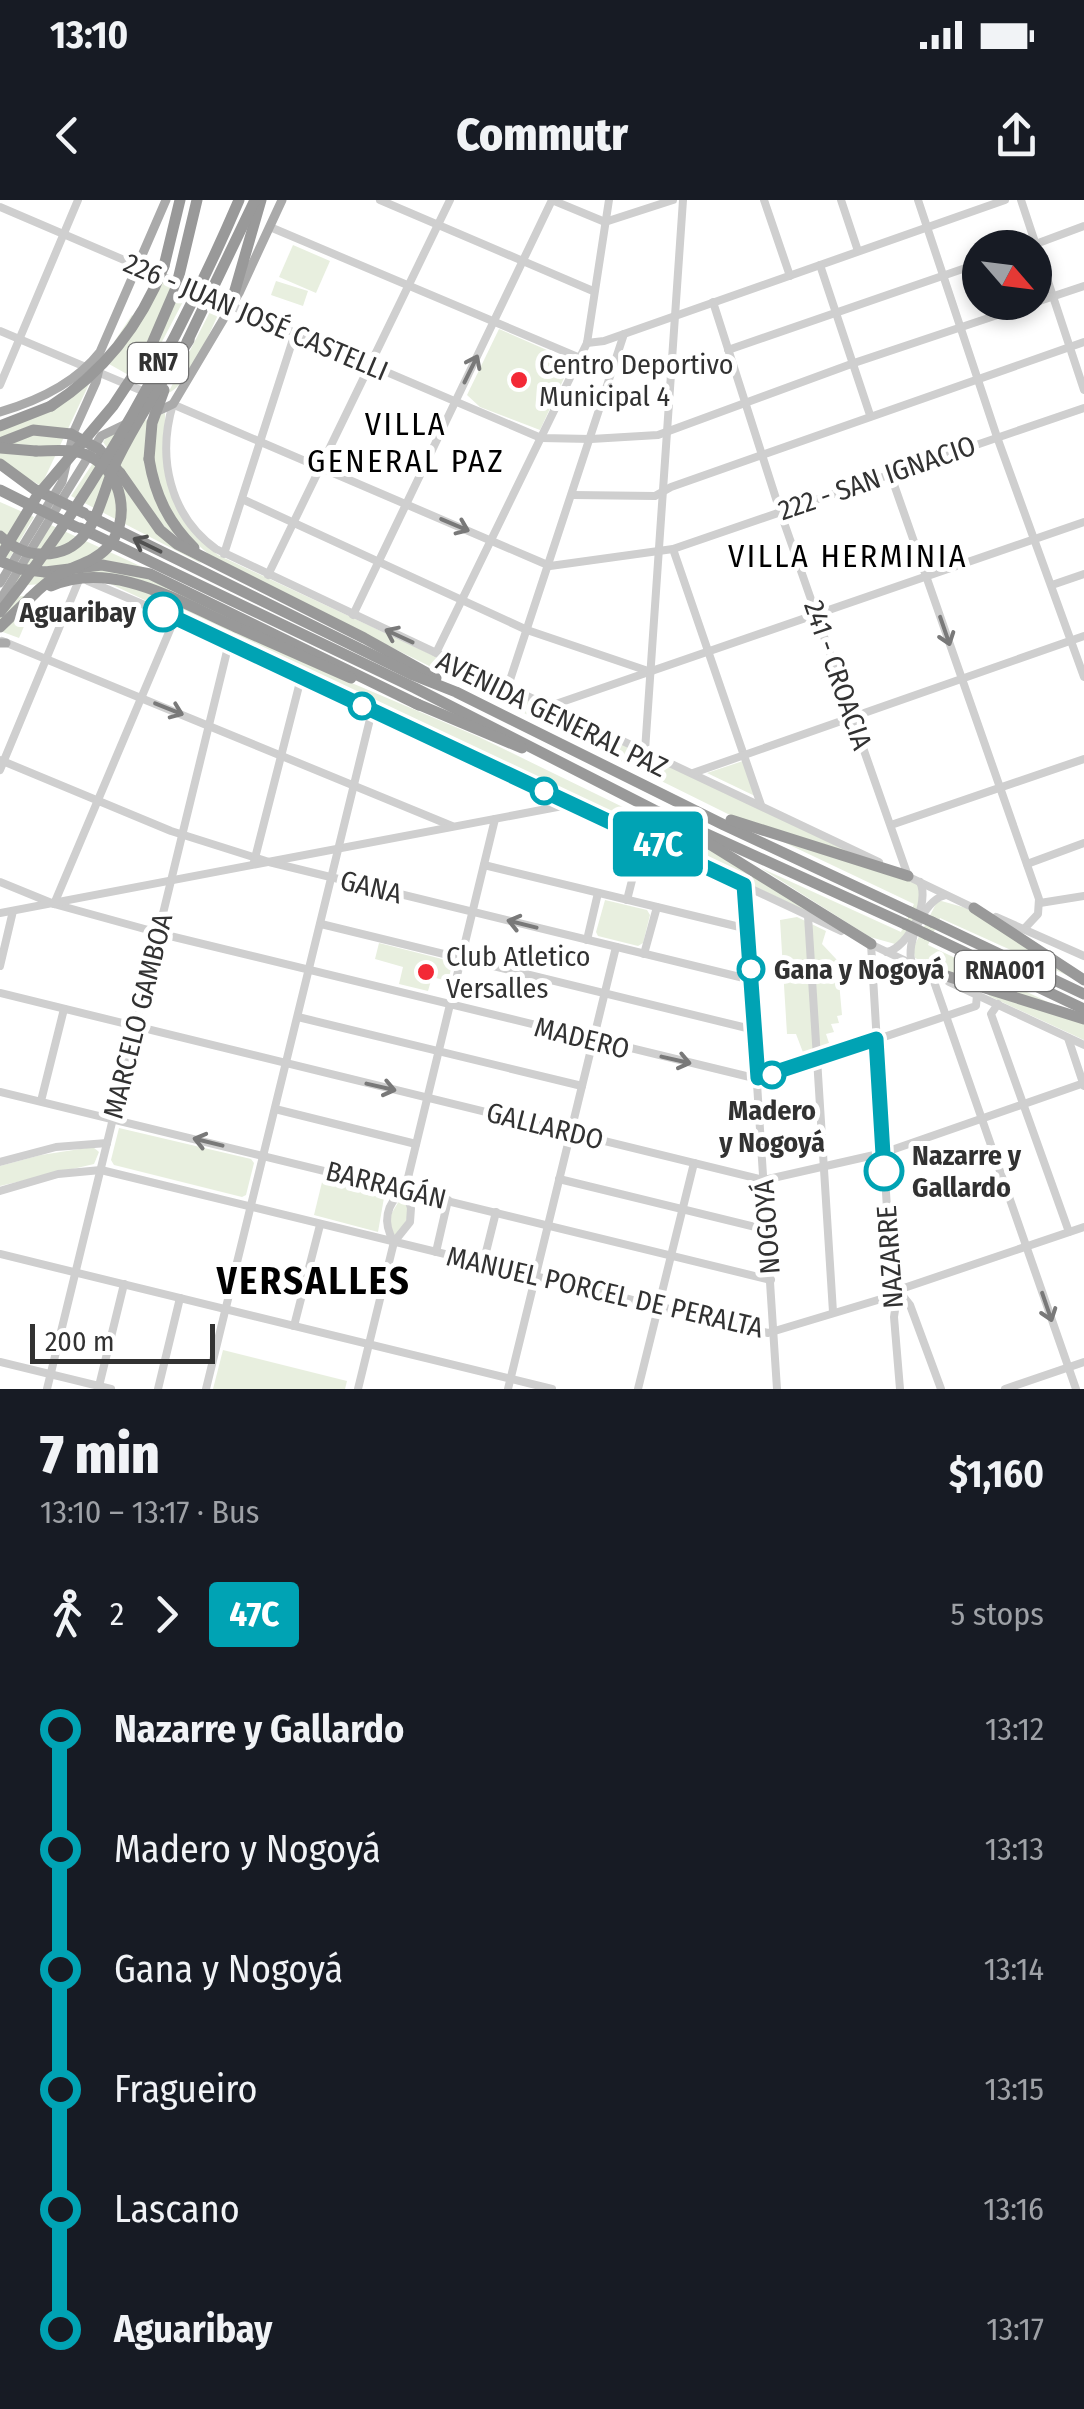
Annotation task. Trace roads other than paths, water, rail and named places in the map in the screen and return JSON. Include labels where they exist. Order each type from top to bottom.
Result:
[{"type":"highway","points":[[4,424],[52,406],[80,386],[119,346],[149,300],[164,266],[180,200]]},
{"type":"highway","name":"RN7","points":[[32,496],[112,406],[148,354],[176,288],[198,200]]},
{"type":"highway","name":"RN7","points":[[71,523],[170,343],[238,200]]},
{"type":"highway","points":[[231,304],[258,200]]},
{"type":"highway","points":[[208,561],[170,521],[156,491],[149,459],[150,434],[156,408],[258,200]]},
{"type":"highway","points":[[0,536],[17,549],[50,554],[70,548],[86,534],[97,516],[117,460],[189,340]]},
{"type":"highway","points":[[0,446],[24,432],[61,431],[99,449],[160,530],[208,561],[417,666],[456,692]]},
{"type":"highway","points":[[0,446],[78,452],[97,461],[116,486],[122,511],[114,539],[104,552],[50,580],[0,626]]},
{"type":"highway","points":[[0,464],[32,496]]},
{"type":"highway","name":"AVENIDA GENERAL PAZ","points":[[0,474],[71,523],[415,688],[654,810],[1084,994]]},
{"type":"highway","points":[[0,494],[32,496]]},
{"type":"highway","points":[[32,496],[0,559],[20,569],[46,572],[102,565],[150,574],[419,704],[506,744],[536,752]]},
{"type":"highway","name":"AVENIDA GENERAL PAZ","points":[[32,496],[84,513],[380,659],[456,692],[907,918]]},
{"type":"highway","points":[[0,612],[71,523]]},
{"type":"highway","points":[[30,598],[58,583],[93,576],[133,584],[419,704]]},
{"type":"highway","points":[[667,796],[756,830],[914,879]]},
{"type":"highway","points":[[654,810],[871,944]]},
{"type":"highway","points":[[974,908],[1084,980]]},
{"type":"highway","name":"AVENIDA GENERAL PAZ","points":[[929,928],[1084,1008]]},
{"type":"highway","points":[[922,969],[1084,1020]]},
{"type":"main road","points":[[0,412],[58,388],[88,367],[100,352],[166,200]]},
{"type":"main road","points":[[1,596],[97,442],[109,429],[172,404],[231,304],[282,200]]},
{"type":"main road","points":[[0,583],[62,482],[74,431],[99,372],[100,352]]},
{"type":"street","points":[[0,386],[78,200]]},
{"type":"street","points":[[380,200],[594,291]]},
{"type":"street","points":[[268,576],[450,200]]},
{"type":"street","points":[[353,614],[552,200],[605,222],[673,200]]},
{"type":"street","points":[[436,653],[587,343],[609,200]]},
{"type":"street","points":[[646,751],[683,200]]},
{"type":"street","points":[[764,200],[790,276]]},
{"type":"street","points":[[841,200],[858,252]]},
{"type":"street","points":[[918,200],[997,437],[1084,677]]},
{"type":"street","points":[[587,343],[624,334],[1004,200]]},
{"type":"street","points":[[1021,200],[1031,230]]},
{"type":"street","name":"226 - JUAN JOSÉ CASTELLI","points":[[0,207],[542,438],[591,439],[667,432],[745,401],[1084,286]]},
{"type":"street","points":[[1052,238],[1084,226]]},
{"type":"street","points":[[270,227],[580,358]]},
{"type":"street","points":[[820,265],[870,415]]},
{"type":"street","points":[[728,350],[962,270]]},
{"type":"street","points":[[1052,294],[1084,390]]},
{"type":"street","name":"241 - CROACIA","points":[[713,302],[780,511],[891,826],[914,879]]},
{"type":"street","points":[[0,331],[550,566]]},
{"type":"street","points":[[224,554],[295,333]]},
{"type":"street","points":[[508,686],[624,334]]},
{"type":"street","points":[[572,495],[655,496],[870,415],[1084,342]]},
{"type":"street","points":[[172,404],[165,445],[171,486],[190,523],[224,554],[948,896],[1084,956]]},
{"type":"street","name":"222 - SAN IGNACIO","points":[[550,566],[673,549],[1084,408]]},
{"type":"street","points":[[890,473],[1040,904],[1035,920],[1024,929]]},
{"type":"street","points":[[242,499],[528,630],[651,672]]},
{"type":"street","points":[[550,706],[1084,522]]},
{"type":"street","points":[[673,549],[762,806]]},
{"type":"street","points":[[1052,585],[1084,574]]},
{"type":"street","points":[[80,580],[1,764],[255,862]]},
{"type":"street","points":[[1,596],[58,583],[92,582],[1084,1045]]},
{"type":"street","points":[[54,904],[175,618]]},
{"type":"street","points":[[693,773],[1084,636]]},
{"type":"street","points":[[2,642],[456,827]]},
{"type":"street","name":"MARCELO GAMBOA","points":[[48,1389],[229,644]]},
{"type":"street","points":[[255,862],[301,678]]},
{"type":"street","points":[[206,1389],[372,711]]},
{"type":"street","points":[[891,826],[1084,760]]},
{"type":"street","points":[[0,913],[573,804]]},
{"type":"street","points":[[358,1389],[394,1242],[404,1233],[411,1215],[404,1190],[495,819]]},
{"type":"street","points":[[628,900],[644,837]]},
{"type":"street","points":[[1027,864],[1084,844]]},
{"type":"street","name":"GANA","points":[[269,862],[752,980]]},
{"type":"street","points":[[484,865],[748,929]]},
{"type":"street","points":[[887,952],[904,943],[924,900],[914,879]]},
{"type":"street","name":"MADERO","points":[[0,882],[54,904],[158,933],[758,1078],[976,1006]]},
{"type":"street","name":"NOGOYÁ","points":[[744,885],[777,1389]]},
{"type":"street","points":[[587,940],[598,893]]},
{"type":"street","points":[[948,896],[939,896],[930,903],[910,946],[944,1017],[1076,1389]]},
{"type":"street","points":[[1040,904],[1084,896]]},
{"type":"street","points":[[644,954],[656,908]]},
{"type":"street","points":[[0,966],[13,911]]},
{"type":"street","points":[[808,916],[832,1312]]},
{"type":"street","points":[[320,924],[755,1030]]},
{"type":"street","name":"NAZARRE","points":[[871,944],[889,1242],[898,1290],[894,1317],[900,1389]]},
{"type":"street","points":[[510,1384],[616,947]]},
{"type":"street","name":"GALLARDO","points":[[0,992],[764,1180],[883,1153],[1084,1084]]},
{"type":"street","points":[[977,994],[976,1006],[991,1014],[1068,1232]]},
{"type":"street","points":[[991,1014],[998,1004]]},
{"type":"street","points":[[41,1101],[64,1009]]},
{"type":"street","points":[[298,1017],[582,1086]]},
{"type":"street","points":[[1068,1037],[1084,1084]]},
{"type":"street","name":"BARRAGÁN","points":[[0,1092],[771,1280]]},
{"type":"street","points":[[275,1110],[416,1144]]},
{"type":"street","points":[[0,1162],[56,1147],[108,1143]]},
{"type":"street","points":[[638,1389],[694,1163]]},
{"type":"street","name":"MANUEL PORCEL DE PERALTA","points":[[0,1190],[58,1174],[101,1170],[773,1333],[891,1296],[898,1290],[1084,1226]]},
{"type":"street","points":[[559,1179],[768,1230]]},
{"type":"street","points":[[394,1242],[388,1227],[388,1210],[404,1190]]},
{"type":"street","points":[[436,1252],[448,1200]]},
{"type":"street","points":[[483,1264],[496,1212]]},
{"type":"street","points":[[294,1326],[320,1224]]},
{"type":"street","points":[[0,1254],[510,1384],[552,1389]]},
{"type":"street","points":[[99,1386],[124,1284]]},
{"type":"street","points":[[898,1290],[910,1305],[941,1389]]},
{"type":"street","points":[[158,1389],[180,1298]]},
{"type":"street","points":[[0,1362],[111,1389]]},
{"type":"street","points":[[1005,1389],[1084,1362]]},
{"type":"place","name":"Centro Deportivo Municipal 4","points":[[519,380]]},
{"type":"place","name":"Aguaribay","points":[[163,612]]},
{"type":"place","name":"Gana y Nogoyá","points":[[751,969]]},
{"type":"place","name":"Club Atletico Versalles","points":[[426,972]]},
{"type":"place","name":"Madero y Nogoyá","points":[[772,1075]]},
{"type":"place","name":"Nazarre y Gallardo","points":[[884,1171]]},
{"type":"district","name":"VILLA GENERAL PAZ","points":[[406,442]]},
{"type":"district","name":"VILLA HERMINIA","points":[[848,556]]},
{"type":"district","name":"VERSALLES","points":[[314,1281]]}]
